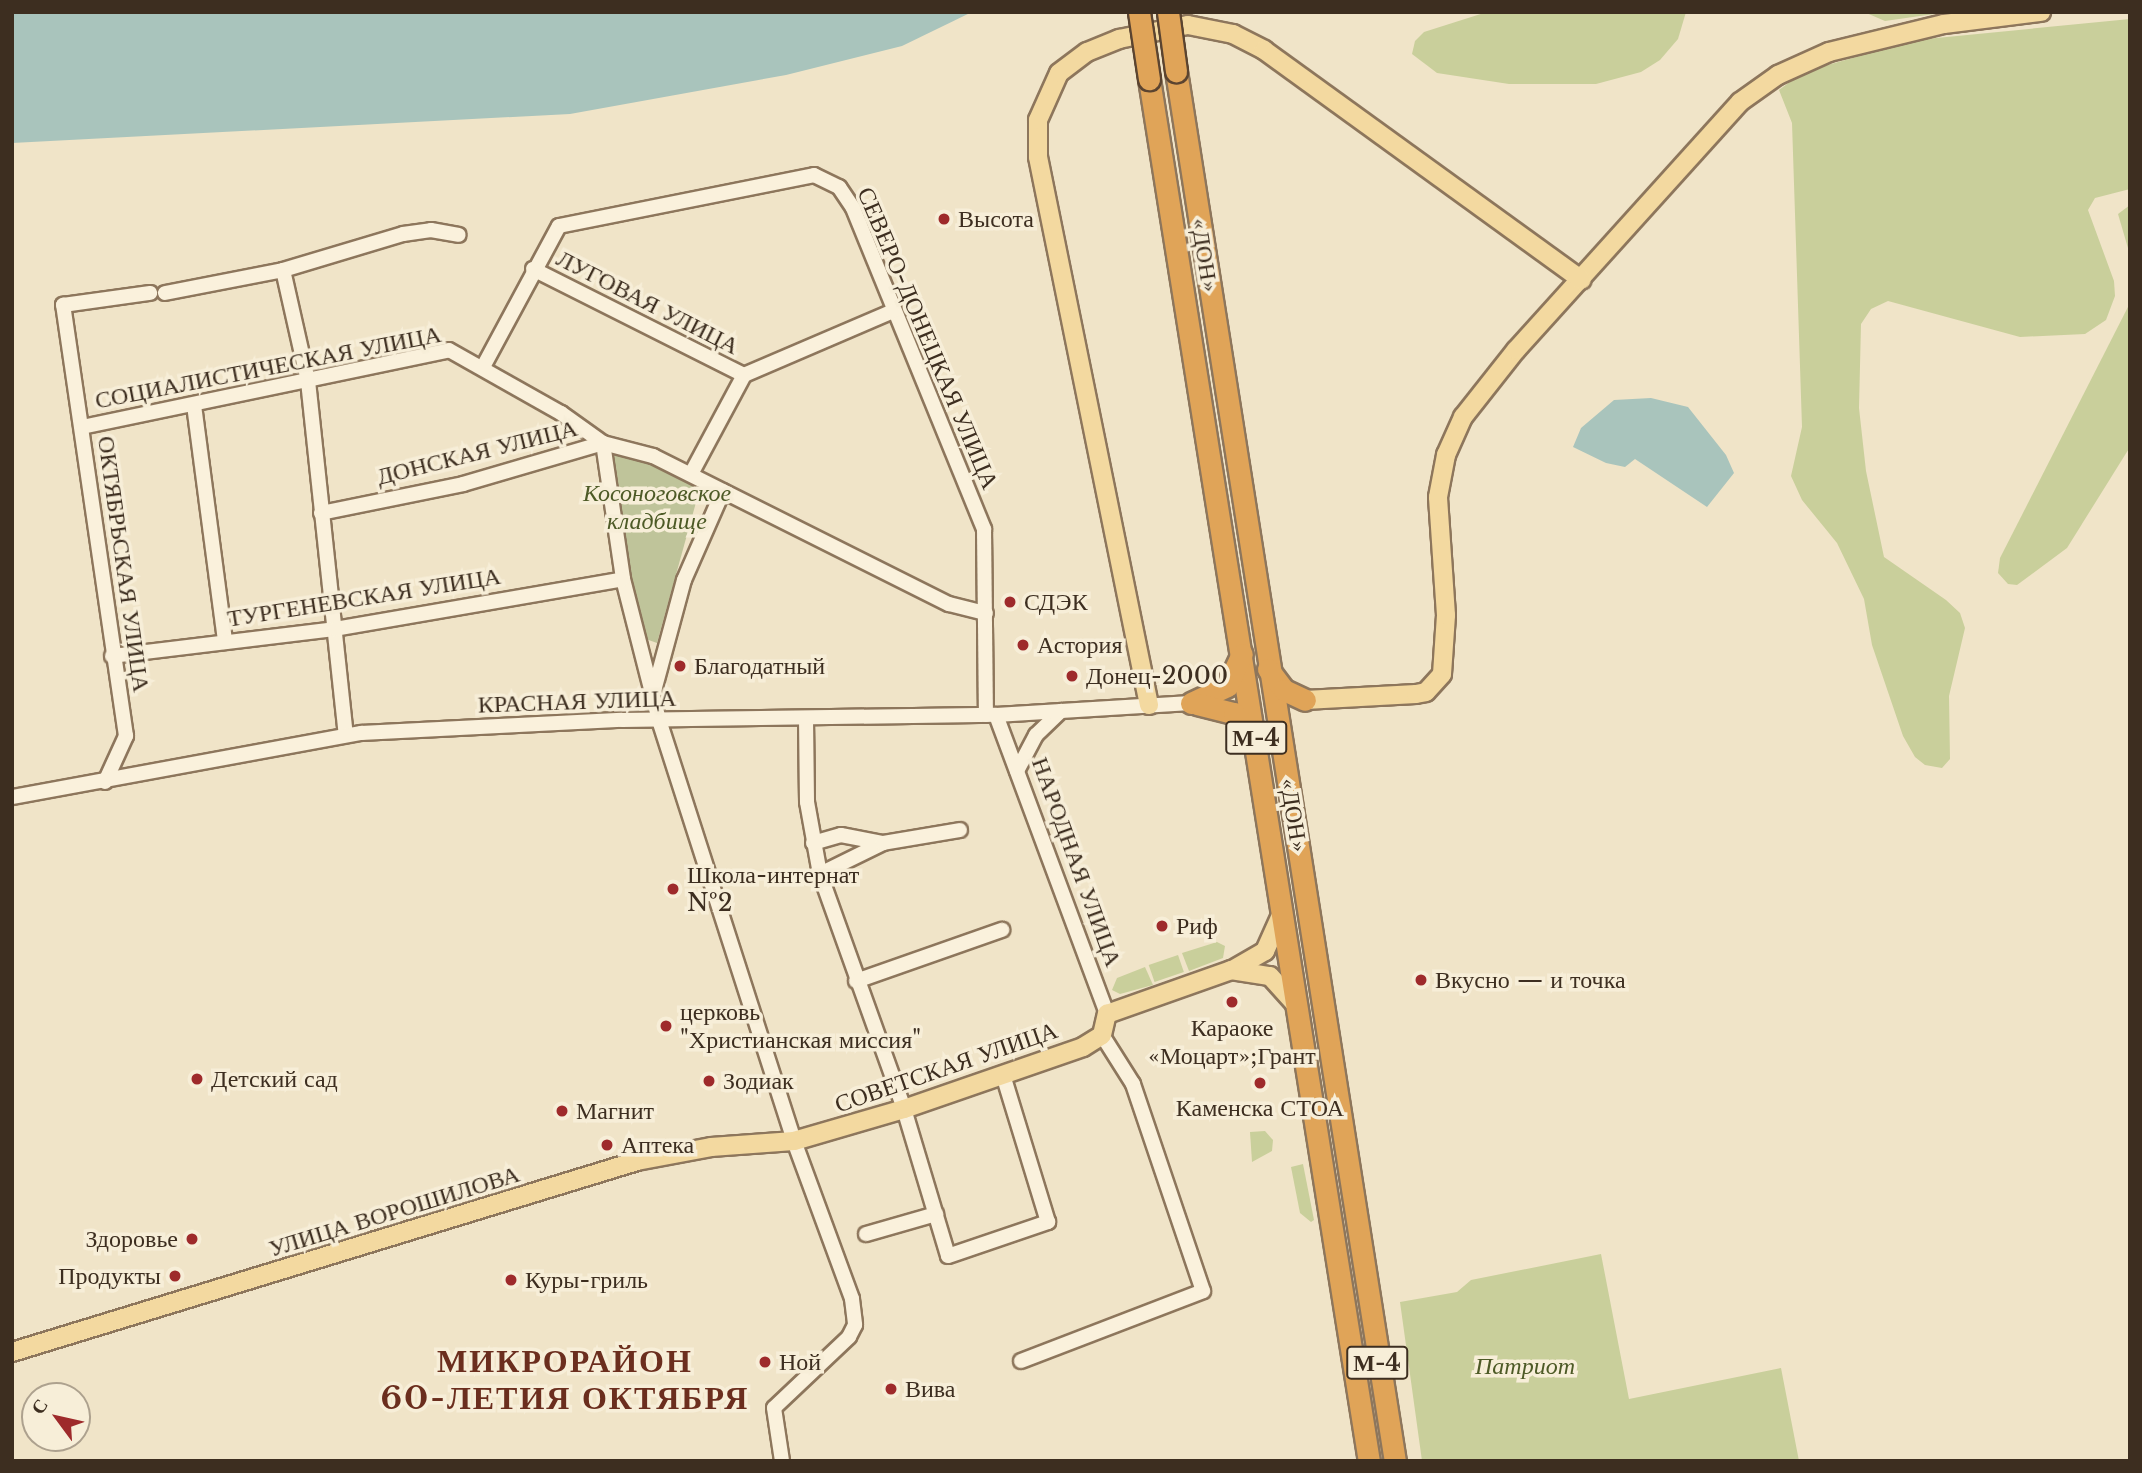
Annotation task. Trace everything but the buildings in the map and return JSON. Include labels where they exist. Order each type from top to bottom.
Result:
[{"type":"highway","name":"«ДОН»","points":[[1139,12],[1243,649],[1336,1268],[1369,1461]]},
{"type":"highway","name":"«ДОН»","points":[[1168,12],[1213,288],[1266,666],[1395,1461]]},
{"type":"highway","points":[[1191,703],[1227,686],[1243,649]]},
{"type":"highway","points":[[1266,666],[1284,690],[1305,700]]},
{"type":"highway","points":[[1278,734],[1286,712],[1305,700]]},
{"type":"highway","points":[[1191,703],[1225,708],[1255,735]]},
{"type":"main road","points":[[1305,700],[1416,694],[1426,692],[1442,674],[1446,615],[1438,498],[1446,455],[1477,396],[1740,102],[1778,75],[1853,44],[1944,24],[2041,12]]},
{"type":"main road","points":[[1149,705],[1038,157],[1042,105],[1070,62],[1119,39],[1188,25],[1233,34],[1264,50],[1582,280]]},
{"type":"main road","points":[[1231,970],[1265,951],[1283,910]]},
{"type":"main road","name":"СОВЕТСКАЯ УЛИЦА","points":[[794,1142],[904,1109],[1083,1046],[1105,1025],[1231,970],[1270,976],[1299,1009]]},
{"type":"main road","name":"УЛИЦА ВОРОШИЛОВА","points":[[12,1352],[637,1161],[694,1149],[794,1142]]},
{"type":"street","name":"СЕВЕРО-ДОНЕЦКАЯ УЛИЦА","points":[[533,269],[555,228],[814,175],[839,187],[853,208],[984,529],[991,715]]},
{"type":"street","points":[[165,293],[283,270],[403,234],[431,230],[459,235]]},
{"type":"street","points":[[483,367],[533,269]]},
{"type":"street","name":"ЛУГОВАЯ УЛИЦА","points":[[533,269],[744,375]]},
{"type":"street","points":[[283,270],[308,381],[346,735]]},
{"type":"street","name":"ОКТЯБРЬСКАЯ УЛИЦА","points":[[105,782],[126,741],[111,656],[82,427],[63,305],[150,293]]},
{"type":"street","points":[[691,474],[744,375],[893,311]]},
{"type":"street","name":"СОЦИАЛИСТИЧЕСКАЯ УЛИЦА","points":[[82,427],[443,351],[483,367],[603,443],[629,447],[691,474],[937,599],[986,613]]},
{"type":"street","points":[[194,405],[225,642]]},
{"type":"street","points":[[603,443],[623,579],[659,720],[794,1142],[852,1299],[855,1325],[849,1337],[774,1408],[782,1461]]},
{"type":"street","name":"ДОНСКАЯ УЛИЦА","points":[[321,513],[463,484],[603,443]]},
{"type":"street","points":[[652,695],[684,580],[723,491]]},
{"type":"street","name":"ТУРГЕНЕВСКАЯ УЛИЦА","points":[[111,656],[335,629],[623,579]]},
{"type":"street","name":"КРАСНАЯ УЛИЦА","points":[[12,797],[105,782],[346,735],[659,720],[991,715],[1191,703]]},
{"type":"street","points":[[1017,771],[1036,735],[1062,710]]},
{"type":"street","name":"НАРОДНАЯ УЛИЦА","points":[[991,715],[1017,771],[1105,1025],[1133,1084],[1203,1291],[1021,1360]]},
{"type":"street","points":[[806,719],[807,802],[820,874],[856,981],[904,1109],[948,1256],[1048,1222],[1003,1075]]},
{"type":"street","points":[[820,874],[883,842],[960,830]]},
{"type":"street","points":[[813,843],[841,835],[883,842]]},
{"type":"street","points":[[856,981],[1002,930]]},
{"type":"street","points":[[866,1234],[936,1214]]},
{"type":"green space","points":[[1487,12],[1686,12],[1678,39],[1660,60],[1641,72],[1596,84],[1509,84],[1437,73],[1412,54],[1415,41],[1424,32]]},
{"type":"green space","points":[[1864,12],[1948,12],[1885,21]]},
{"type":"green space","points":[[2130,19],[2130,189],[2095,198],[2088,210],[2114,281],[2115,296],[2106,320],[2085,334],[2020,337],[1888,301],[1871,309],[1861,324],[1859,408],[1866,471],[1884,557],[1946,600],[1960,613],[1965,628],[1949,696],[1950,759],[1942,768],[1925,765],[1915,757],[1903,736],[1872,645],[1864,599],[1837,543],[1802,500],[1791,476],[1802,427],[1792,123],[1779,90],[1803,72],[1916,40]]},
{"type":"green space","points":[[2130,205],[2130,255],[2118,214]]},
{"type":"green space","points":[[2130,303],[2130,447],[2067,548],[2017,585],[2008,584],[1998,573],[2000,558]]},
{"type":"green space","name":"Косоноговское кладбище","points":[[622,452],[694,481],[700,488],[657,643],[643,638],[627,570],[612,455]]},
{"type":"green space","points":[[1217,942],[1225,946],[1223,958],[1189,971],[1182,953]]},
{"type":"green space","points":[[1178,955],[1184,972],[1155,982],[1149,965]]},
{"type":"green space","points":[[1145,967],[1153,985],[1120,994],[1112,990],[1117,978]]},
{"type":"green space","points":[[1265,1131],[1273,1140],[1272,1151],[1252,1162],[1250,1132]]},
{"type":"green space","points":[[1303,1164],[1314,1220],[1311,1222],[1300,1213],[1291,1167]]},
{"type":"green space","name":"Патриот","points":[[1601,1254],[1629,1399],[1781,1368],[1799,1461],[1422,1461],[1400,1302],[1457,1292],[1471,1280]]},
{"type":"water","points":[[12,12],[972,12],[902,46],[786,75],[570,114],[12,143]]},
{"type":"water","points":[[1651,398],[1688,407],[1726,455],[1734,473],[1707,507],[1635,459],[1625,467],[1606,463],[1573,447],[1581,428],[1614,400]]},
{"type":"place","name":"Высота","points":[[944,219]]},
{"type":"place","name":"СДЭК","points":[[1010,602]]},
{"type":"place","name":"Астория","points":[[1023,645]]},
{"type":"place","name":"Благодатный","points":[[680,666]]},
{"type":"place","name":"Донец-2000","points":[[1072,676]]},
{"type":"place","name":"Школа-интернат №2","points":[[673,889]]},
{"type":"place","name":"Риф","points":[[1162,926]]},
{"type":"place","name":"Вкусно — и точка","points":[[1421,980]]},
{"type":"place","name":"Караоке «Моцарт»;Грант","points":[[1232,1002]]},
{"type":"place","name":"церковь \"Христианская миссия\"","points":[[666,1026]]},
{"type":"place","name":"Детский сад","points":[[197,1079]]},
{"type":"place","name":"Зодиак","points":[[709,1081]]},
{"type":"place","name":"Каменска СТОА","points":[[1260,1083]]},
{"type":"place","name":"Магнит","points":[[562,1111]]},
{"type":"place","name":"Аптека","points":[[607,1145]]},
{"type":"place","name":"Здоровье","points":[[192,1239]]},
{"type":"place","name":"Продукты","points":[[175,1276]]},
{"type":"place","name":"Куры-гриль","points":[[511,1280]]},
{"type":"place","name":"Ной","points":[[765,1362]]},
{"type":"place","name":"Вива","points":[[891,1389]]},
{"type":"district","name":"МИКРОРАЙОН 60-ЛЕТИЯ ОКТЯБРЯ","points":[[565,1380]]}]
